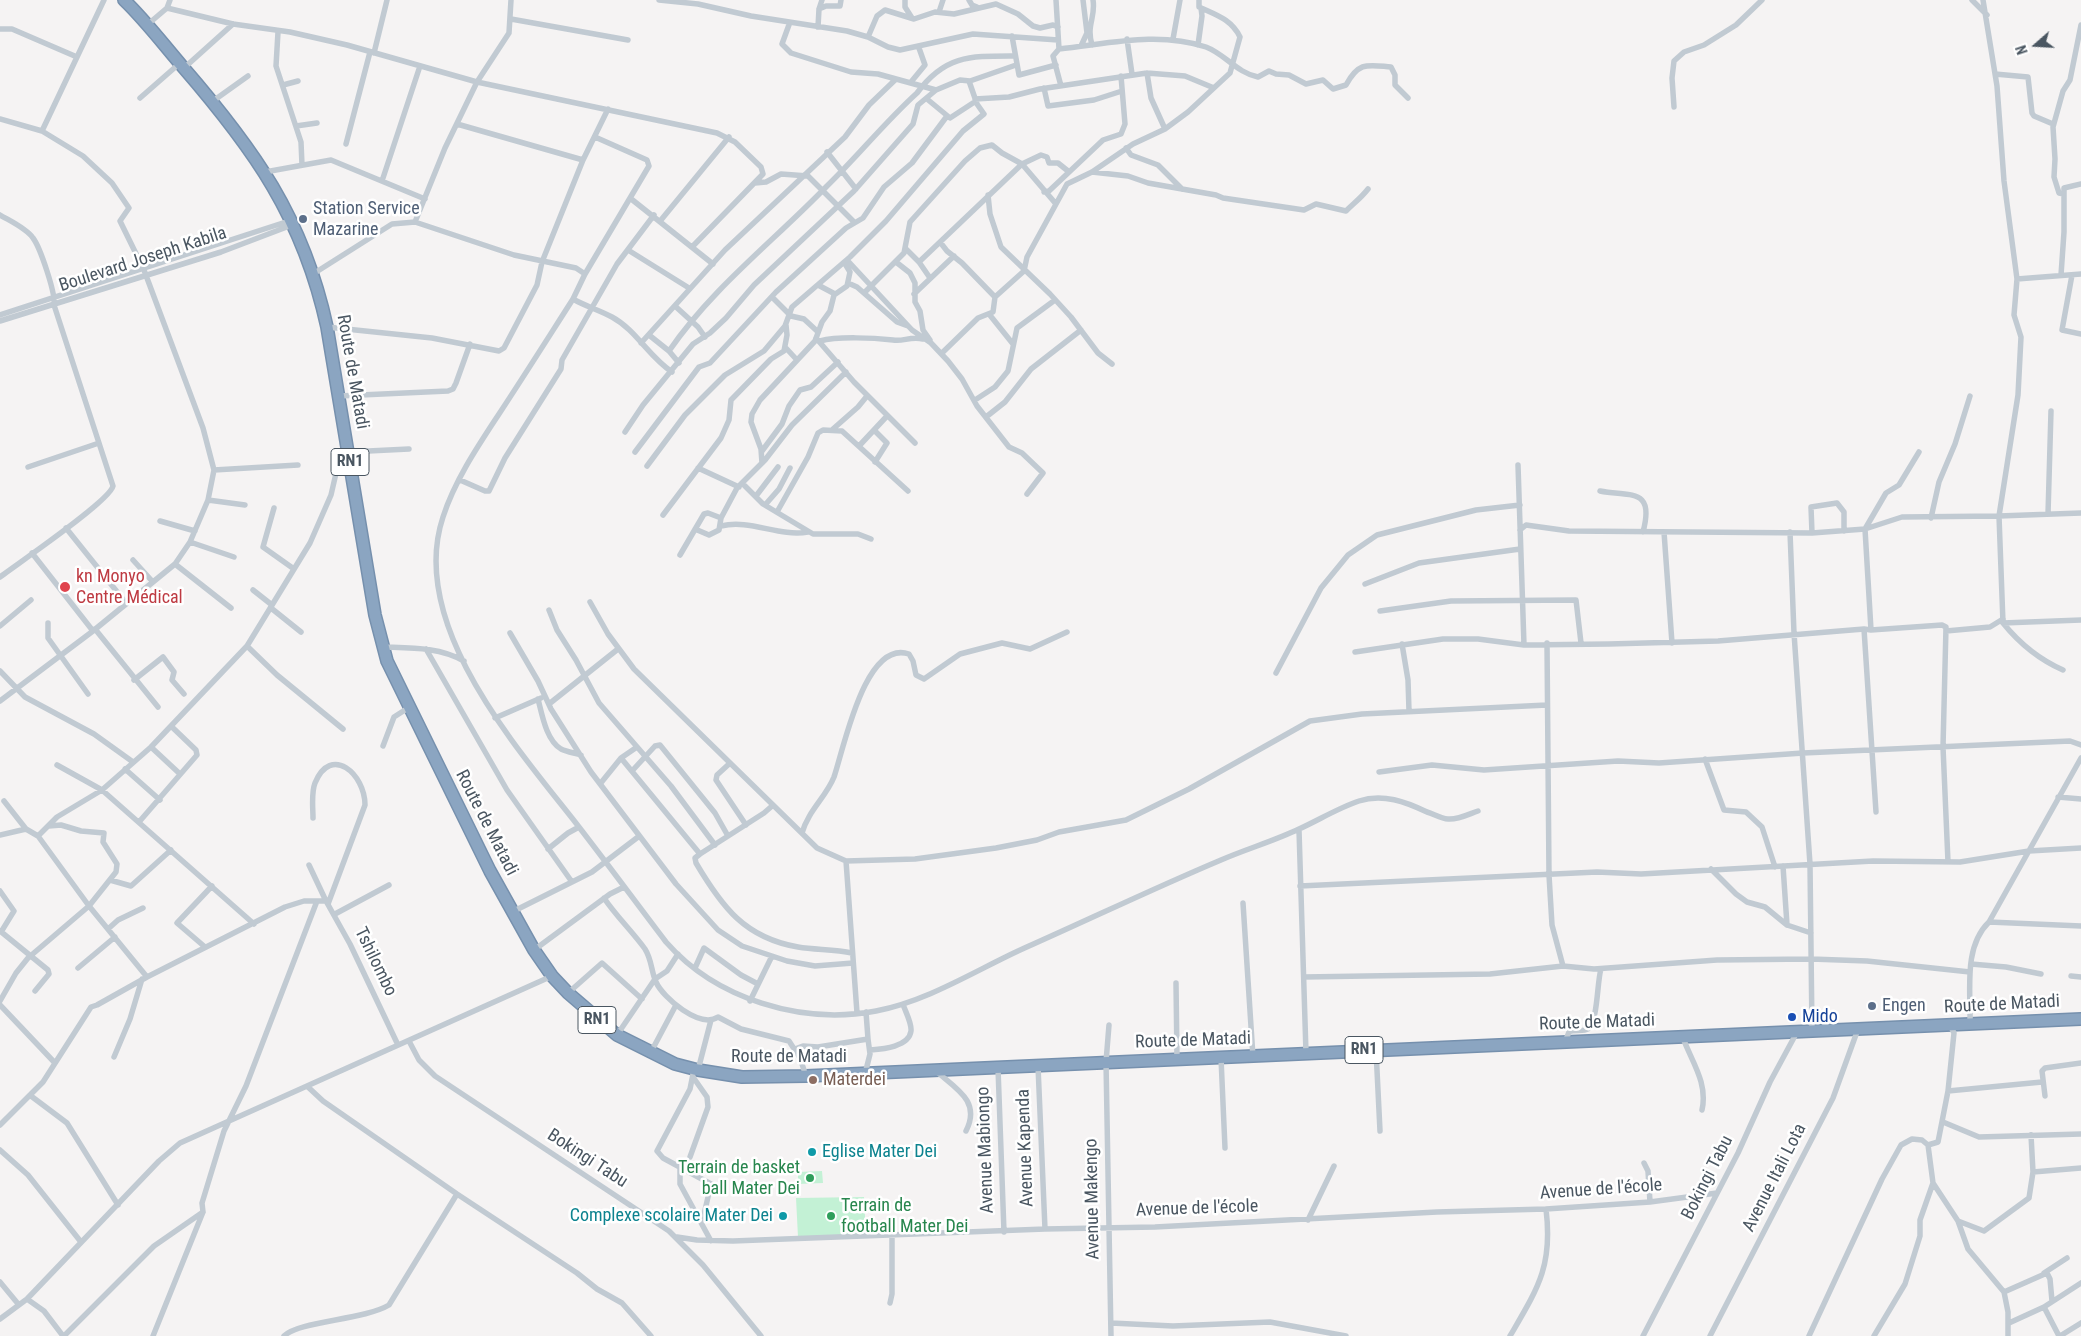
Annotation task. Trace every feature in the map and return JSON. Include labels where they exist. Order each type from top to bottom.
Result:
[{"type":"highway","name":"Route de Matadi","points":[[124,0],[213,101],[265,172],[293,222],[313,274],[327,327],[382,647],[408,708],[512,912],[534,950],[552,976],[568,993],[617,1035],[695,1072],[742,1077],[937,1072],[1106,1062],[2081,1019]]},
{"type":"street","points":[[42,131],[104,0]]},
{"type":"street","points":[[146,25],[167,8],[170,0]]},
{"type":"street","points":[[346,144],[387,0]]},
{"type":"street","points":[[415,222],[445,148],[477,82],[509,33],[511,0],[506,0]]},
{"type":"street","points":[[659,0],[698,4],[868,37],[893,49],[919,48],[965,35],[1012,36],[1058,40]]},
{"type":"street","points":[[818,27],[818,9],[822,0]]},
{"type":"street","points":[[818,9],[826,6],[840,6],[841,0]]},
{"type":"street","points":[[905,0],[905,7],[912,18]]},
{"type":"street","points":[[939,12],[943,0]]},
{"type":"street","points":[[969,0],[972,5],[977,7]]},
{"type":"street","points":[[1056,0],[1059,49]]},
{"type":"street","points":[[1082,46],[1087,33],[1083,0]]},
{"type":"street","points":[[1092,45],[1088,27],[1094,6],[1093,0]]},
{"type":"street","points":[[1173,39],[1180,0]]},
{"type":"street","points":[[1198,45],[1201,8],[1199,0]]},
{"type":"street","points":[[1674,107],[1672,78],[1674,61],[1684,52],[1704,45],[1736,25],[1762,0]]},
{"type":"street","points":[[1972,0],[1987,15]]},
{"type":"street","points":[[1983,0],[1987,15],[1995,74],[2008,210],[2017,278],[2014,315],[2021,337],[2018,395],[1999,516],[2003,621],[2029,651],[2045,662],[2062,670]]},
{"type":"street","points":[[868,37],[877,16],[883,11],[912,18],[939,12],[954,14],[977,7],[1000,5],[1018,14],[1033,26],[1040,28],[1053,25],[1058,27]]},
{"type":"street","points":[[167,8],[233,24],[278,32],[290,32],[372,52],[477,82],[691,126],[729,137],[762,170],[763,174],[692,247]]},
{"type":"street","points":[[942,353],[978,318],[993,312],[995,297],[1024,271],[1027,257],[1067,184],[1092,172],[1126,148],[1165,129],[1230,73],[1232,63],[1237,54],[1240,37],[1234,26],[1218,14],[1201,8]]},
{"type":"street","points":[[511,18],[628,40]]},
{"type":"street","points":[[790,22],[782,44],[791,53],[851,72],[878,74],[936,90]]},
{"type":"street","points":[[140,98],[233,24]]},
{"type":"street","points":[[2064,194],[2059,193],[2054,182],[2053,124],[2063,91],[2070,80],[2081,25]]},
{"type":"street","points":[[0,29],[12,29],[77,57]]},
{"type":"street","points":[[278,32],[276,66],[302,142],[302,165]]},
{"type":"street","points":[[1012,36],[1014,56],[1020,75],[1056,65]]},
{"type":"street","points":[[1127,39],[1132,74]]},
{"type":"street","points":[[1061,86],[1053,56],[1059,49],[1127,39],[1173,39],[1216,51],[1244,72],[1256,77],[1269,71],[1276,74],[1286,74],[1306,84],[1323,80],[1336,89],[1346,85],[1354,72],[1361,66],[1368,64],[1380,68],[1388,66],[1394,72],[1395,85],[1408,98]]},
{"type":"street","points":[[911,82],[925,65],[919,48]]},
{"type":"street","points":[[669,351],[691,320],[765,244],[822,191],[937,71],[961,59],[1014,56]]},
{"type":"street","points":[[625,432],[693,344],[705,337],[730,314],[754,285],[856,188],[913,124],[917,107],[936,90],[960,80],[969,81],[1016,64]]},
{"type":"street","points":[[382,181],[420,66]]},
{"type":"street","points":[[927,99],[950,118],[976,100],[1009,97],[1044,88],[1132,74],[1147,73],[1185,76],[1214,88]]},
{"type":"street","points":[[1147,73],[1151,98],[1165,129]]},
{"type":"street","points":[[1995,74],[2028,77],[2032,113],[2034,116],[2053,124]]},
{"type":"street","points":[[213,101],[248,76]]},
{"type":"street","points":[[1044,192],[1049,190],[1103,140],[1122,132],[1124,111],[1121,76]]},
{"type":"street","points":[[641,343],[689,288],[844,137],[869,105],[895,80]]},
{"type":"street","points":[[283,85],[298,81]]},
{"type":"street","points":[[663,515],[721,438],[729,420],[731,400],[771,359],[782,354],[787,335],[786,325],[792,307],[846,261],[886,220],[963,131],[984,114],[969,81]]},
{"type":"street","points":[[1044,88],[1048,106],[1094,100],[1122,91]]},
{"type":"street","points":[[327,327],[470,344],[499,351],[504,348],[537,285],[542,262],[583,160],[608,109]]},
{"type":"street","points":[[635,452],[700,367],[710,363],[772,297],[854,222],[863,218],[884,187],[912,163],[947,116]]},
{"type":"street","points":[[0,119],[42,131],[83,156],[112,183],[129,208],[120,221],[145,272],[203,428],[214,470],[208,500],[190,542],[175,564],[94,630],[0,701]]},
{"type":"street","points":[[296,126],[317,123]]},
{"type":"street","points":[[457,124],[583,160]]},
{"type":"street","points":[[595,137],[647,160],[650,166],[585,274],[573,299],[475,451],[452,491],[442,518],[438,536],[437,558],[442,601],[449,625],[464,661],[495,718],[535,774],[579,827],[624,887],[678,954],[694,968],[750,1001],[796,1011],[838,1015],[866,1012],[902,1004],[950,986],[1160,886],[1299,830],[1346,806],[1368,799],[1399,800],[1448,819],[1478,811]]},
{"type":"street","points":[[661,220],[729,137]]},
{"type":"street","points":[[864,293],[896,262],[906,249],[910,222],[980,148],[992,145],[1002,154],[1022,164],[1056,204]]},
{"type":"street","points":[[1126,148],[1131,155],[1158,166],[1184,190]]},
{"type":"street","points":[[827,152],[842,170],[844,176],[856,188]]},
{"type":"street","points":[[919,262],[1022,164],[1041,155],[1047,157],[1049,163],[1058,163],[1068,171]]},
{"type":"street","points":[[265,172],[334,161],[424,199]]},
{"type":"street","points":[[1092,172],[1128,176],[1148,183],[1184,190],[1307,210],[1316,204],[1329,209],[1340,208],[1345,211],[1354,201],[1361,199],[1368,189]]},
{"type":"street","points":[[755,183],[766,182],[781,174],[804,175],[812,179],[836,206],[854,222]]},
{"type":"street","points":[[2061,275],[2064,194],[2066,187],[2081,184]]},
{"type":"street","points":[[988,195],[990,214],[999,244],[1055,300],[1098,353],[1112,364]]},
{"type":"street","points":[[630,198],[661,220],[713,264]]},
{"type":"street","points":[[0,215],[33,238],[112,480],[112,490],[66,528],[0,577]]},
{"type":"street","points":[[460,480],[484,491],[488,490],[505,458],[561,369],[562,360],[614,268],[654,215]]},
{"type":"street","name":"Boulevard Joseph Kabila","points":[[0,321],[293,222]]},
{"type":"street","points":[[313,274],[392,224],[415,222],[514,255],[542,262],[566,265],[585,274]]},
{"type":"street","points":[[940,242],[995,297]]},
{"type":"street","points":[[906,249],[919,262],[930,278]]},
{"type":"street","points":[[628,250],[689,288]]},
{"type":"street","points":[[914,294],[954,256]]},
{"type":"street","points":[[846,261],[850,272],[848,282],[846,287],[835,294],[830,311],[817,331],[818,340],[867,396],[915,443]]},
{"type":"street","points":[[846,261],[910,327],[942,353],[957,371],[986,417],[1009,447],[1022,453],[1043,473],[1027,494]]},
{"type":"street","points":[[896,262],[912,276],[916,286],[915,302],[920,311],[923,330],[929,341]]},
{"type":"street","points":[[2017,278],[2081,274]]},
{"type":"street","points":[[2072,275],[2062,330],[2081,334]]},
{"type":"street","points":[[848,282],[864,293],[897,322],[910,327]]},
{"type":"street","points":[[818,285],[835,294]]},
{"type":"street","points":[[772,297],[789,315],[805,320],[817,331]]},
{"type":"street","points":[[573,299],[591,309],[612,317],[641,343],[657,362],[672,372]]},
{"type":"street","points":[[975,400],[995,387],[1008,371],[1017,328],[1055,300]]},
{"type":"street","name":"Boulevard Joseph Kabila","points":[[0,315],[54,302]]},
{"type":"street","points":[[675,306],[691,320],[705,337]]},
{"type":"street","points":[[989,314],[1013,344]]},
{"type":"street","points":[[647,466],[681,420],[700,400],[729,372],[764,351],[786,325]]},
{"type":"street","points":[[986,417],[1005,402],[1031,369],[1081,330]]},
{"type":"street","points":[[649,335],[669,351],[678,363]]},
{"type":"street","points":[[762,463],[762,451],[751,422],[752,414],[760,400],[818,340],[878,338],[894,341],[913,337],[929,341]]},
{"type":"street","points":[[338,396],[448,391],[456,383],[470,344]]},
{"type":"street","points":[[785,347],[797,360]]},
{"type":"street","points":[[762,451],[782,424],[789,406],[800,390],[811,387],[838,362]]},
{"type":"street","points":[[695,528],[710,534],[716,532],[721,526],[721,518],[741,486],[792,425],[846,372]]},
{"type":"street","points":[[833,429],[858,407],[867,396]]},
{"type":"street","points":[[1931,518],[1939,482],[1955,444],[1970,396]]},
{"type":"street","points":[[2048,514],[2051,411]]},
{"type":"street","points":[[859,446],[888,416]]},
{"type":"street","points":[[777,512],[808,457],[818,433],[823,430],[833,429],[842,431],[908,491]]},
{"type":"street","points":[[874,430],[887,443],[875,462]]},
{"type":"street","points":[[28,467],[99,442]]},
{"type":"street","points":[[38,836],[58,816],[102,790],[152,747],[247,646],[310,543],[326,506],[340,456],[348,452],[409,449]]},
{"type":"street","points":[[1876,812],[1871,749],[1870,689],[1866,668],[1865,529],[1886,493],[1899,485],[1919,452]]},
{"type":"street","points":[[214,470],[298,465]]},
{"type":"street","points":[[1518,465],[1524,644]]},
{"type":"street","points":[[756,496],[778,467]]},
{"type":"street","points":[[698,468],[741,486],[766,505],[815,535],[858,534],[870,540]]},
{"type":"street","points":[[766,505],[779,489],[790,468]]},
{"type":"street","points":[[1600,491],[1632,494],[1644,504],[1648,514],[1643,532]]},
{"type":"street","points":[[208,500],[245,505]]},
{"type":"street","points":[[1812,533],[1811,507],[1838,503],[1844,512],[1844,531]]},
{"type":"street","points":[[1276,673],[1321,588],[1348,555],[1377,534],[1476,510],[1520,505]]},
{"type":"street","points":[[274,508],[264,549],[294,569]]},
{"type":"street","points":[[680,555],[695,528],[707,513],[721,518]]},
{"type":"street","points":[[1520,520],[1528,526],[1569,531],[1812,533],[1865,529],[1902,517],[1931,518],[2081,513]]},
{"type":"street","points":[[160,520],[195,530]]},
{"type":"street","points":[[721,526],[754,524],[788,534],[808,532]]},
{"type":"street","points":[[1520,530],[1528,526]]},
{"type":"street","points":[[66,528],[126,603]]},
{"type":"street","points":[[1664,532],[1672,642]]},
{"type":"street","points":[[1790,532],[1794,633],[1810,864],[1812,1031]]},
{"type":"street","points":[[190,542],[234,557]]},
{"type":"street","points":[[1365,584],[1419,563],[1520,549]]},
{"type":"street","points":[[32,553],[158,707]]},
{"type":"street","points":[[133,560],[152,581]]},
{"type":"street","points":[[175,564],[231,608]]},
{"type":"street","points":[[252,590],[301,632]]},
{"type":"street","points":[[0,626],[31,600]]},
{"type":"street","points":[[1380,611],[1451,601],[1522,602],[1576,600],[1581,643]]},
{"type":"street","points":[[590,602],[618,649],[646,683],[817,848],[846,861],[915,859],[996,848],[1038,840],[1059,832],[1126,820],[1189,789],[1310,721],[1362,714],[1547,705]]},
{"type":"street","points":[[549,610],[560,636],[585,675],[599,703],[645,756],[715,845]]},
{"type":"street","points":[[1946,630],[1990,627],[2003,621],[2081,620]]},
{"type":"street","points":[[48,623],[48,638],[88,694]]},
{"type":"street","points":[[1354,652],[1402,644],[1459,638],[1524,644],[1672,642],[1942,625],[1946,627],[1943,747],[1948,862]]},
{"type":"street","points":[[802,833],[809,815],[833,777],[846,729],[858,700],[884,658],[895,652],[909,654],[912,658],[916,675],[924,679],[960,654],[1002,643],[1030,649],[1067,632]]},
{"type":"street","points":[[510,633],[549,704],[600,784],[638,837],[699,911],[726,937],[742,946],[772,956],[815,966],[852,963]]},
{"type":"street","points":[[1547,643],[1549,875],[1552,925],[1563,966]]},
{"type":"street","points":[[1402,644],[1408,680],[1409,711]]},
{"type":"street","points":[[247,646],[277,675],[342,729]]},
{"type":"street","points":[[382,647],[426,649],[455,656],[464,661]]},
{"type":"street","points":[[426,649],[507,790],[572,882]]},
{"type":"street","points":[[549,704],[618,649]]},
{"type":"street","points":[[134,680],[162,657],[174,672],[172,680],[184,694]]},
{"type":"street","points":[[0,671],[17,690],[94,734],[133,762]]},
{"type":"street","points":[[495,718],[545,697]]},
{"type":"street","points":[[538,699],[545,726],[557,746],[563,750],[581,755]]},
{"type":"street","points":[[383,746],[394,717],[408,708]]},
{"type":"street","points":[[139,822],[160,800],[197,753],[172,727]]},
{"type":"street","points":[[1380,772],[1432,765],[1484,770],[1618,761],[1659,763],[1871,749],[2070,741],[2081,745]]},
{"type":"street","points":[[632,770],[657,745],[664,749],[715,813],[728,836]]},
{"type":"street","points":[[152,747],[180,774]]},
{"type":"street","points":[[600,784],[621,758],[637,747]]},
{"type":"street","points":[[621,758],[700,854]]},
{"type":"street","points":[[1970,1024],[1970,972],[1980,930],[1989,922],[2081,758]]},
{"type":"street","points":[[1705,759],[1724,810],[1746,812],[1762,827],[1775,867]]},
{"type":"street","points":[[0,1125],[31,1096],[55,1063],[90,1007],[97,1006],[145,978],[298,902],[317,901],[327,903],[365,805],[365,796],[361,784],[353,772],[343,765],[336,764],[331,766],[316,781],[313,793],[313,818]]},
{"type":"street","points":[[729,764],[717,775],[716,780],[746,825]]},
{"type":"street","points":[[57,765],[102,790],[254,924]]},
{"type":"street","points":[[125,769],[160,800]]},
{"type":"street","points":[[2058,797],[2081,799]]},
{"type":"street","points":[[4,801],[26,829],[38,836],[145,978]]},
{"type":"street","points":[[772,806],[700,854],[695,860],[705,880],[727,911],[745,927],[786,945],[852,953]]},
{"type":"street","points":[[0,1001],[16,973],[31,956],[89,906],[116,872],[117,864],[103,842],[104,833],[80,831],[61,825],[49,826]]},
{"type":"street","points":[[548,849],[579,827]]},
{"type":"street","points":[[0,835],[26,829]]},
{"type":"street","points":[[1299,830],[1306,1053]]},
{"type":"street","points":[[512,912],[606,863],[638,837]]},
{"type":"street","points":[[1300,886],[1775,867],[1873,861],[1948,862],[2029,851],[2081,848]]},
{"type":"street","points":[[110,880],[130,886],[171,850]]},
{"type":"street","points":[[846,861],[857,1013]]},
{"type":"street","name":"Tshilombo","points":[[309,865],[327,903],[335,914],[398,1045]]},
{"type":"street","points":[[1783,866],[1787,925]]},
{"type":"street","points":[[1710,869],[1747,902],[1765,907],[1787,925],[1811,934]]},
{"type":"street","points":[[335,914],[389,885]]},
{"type":"street","points":[[205,947],[177,923],[212,886]]},
{"type":"street","points":[[534,950],[604,898],[624,887]]},
{"type":"street","points":[[0,891],[14,912],[1,932],[49,972],[35,991]]},
{"type":"street","points":[[604,898],[644,948],[652,962],[655,979],[665,996],[695,1016],[711,1020],[718,1017],[741,1028],[789,1041],[795,1049],[806,1076]]},
{"type":"street","points":[[153,1336],[203,1212],[202,1203],[229,1120],[246,1086],[317,901]]},
{"type":"street","points":[[1243,903],[1253,1057]]},
{"type":"street","points":[[108,929],[118,920],[143,908]]},
{"type":"street","points":[[1989,922],[2081,926]]},
{"type":"street","points":[[78,968],[115,937]]},
{"type":"street","points":[[694,968],[704,948],[741,976],[758,984]]},
{"type":"street","points":[[617,1035],[655,979],[664,974],[678,954]]},
{"type":"street","points":[[750,1001],[772,956]]},
{"type":"street","points":[[1304,977],[1490,974],[1563,966],[1601,969],[1717,960],[1811,959],[1867,961],[1970,972]]},
{"type":"street","points":[[568,993],[602,963],[642,998]]},
{"type":"street","points":[[1971,964],[2006,967],[2040,974]]},
{"type":"street","points":[[1565,1042],[1569,1032],[1585,1030],[1590,1026],[1594,1016],[1601,969]]},
{"type":"street","points":[[1,1317],[27,1299],[170,1151],[191,1137],[308,1087],[552,976]]},
{"type":"street","points":[[2071,976],[2081,977]]},
{"type":"street","points":[[114,1056],[145,978]]},
{"type":"street","points":[[1176,983],[1177,1059]]},
{"type":"street","points":[[870,1050],[895,1047],[910,1034],[911,1029],[902,1004]]},
{"type":"street","points":[[0,1005],[55,1063]]},
{"type":"street","points":[[650,1052],[676,1005]]},
{"type":"street","points":[[865,1075],[870,1050],[866,1012]]},
{"type":"street","points":[[702,1223],[711,1185],[660,1156],[657,1151],[690,1089],[711,1020]]},
{"type":"street","name":"Avenue Makengo","points":[[1108,1025],[1106,1062],[1111,1336]]},
{"type":"street","points":[[1809,1336],[1878,1187],[1901,1145],[1912,1139],[1922,1140],[1928,1144],[1938,1142],[1948,1091],[1954,1032],[1950,1025]]},
{"type":"street","name":"Avenue Itali Lota","points":[[1710,1336],[1833,1098],[1858,1029]]},
{"type":"street","name":"Bokingi Tabu","points":[[1643,1336],[1710,1208],[1770,1082],[1797,1032]]},
{"type":"street","points":[[1683,1038],[1702,1082],[1704,1099],[1702,1110]]},
{"type":"street","points":[[795,1049],[803,1046],[818,1046],[868,1039]]},
{"type":"street","name":"Bokingi Tabu","points":[[409,1041],[419,1060],[435,1076],[677,1237],[713,1276],[761,1336]]},
{"type":"street","points":[[1376,1050],[1380,1131]]},
{"type":"street","points":[[1221,1058],[1225,1148]]},
{"type":"street","points":[[2045,1096],[2042,1071],[2045,1068],[2081,1063]]},
{"type":"street","name":"Avenue Kapenda","points":[[1038,1066],[1045,1229]]},
{"type":"street","name":"Avenue Mabiongo","points":[[998,1068],[1004,1232]]},
{"type":"street","points":[[690,1157],[708,1107],[707,1097],[695,1072]]},
{"type":"street","points":[[937,1072],[962,1094],[971,1107],[972,1118],[966,1131]]},
{"type":"street","points":[[1948,1091],[2042,1082]]},
{"type":"street","points":[[308,1087],[323,1101],[457,1194],[577,1273],[597,1289],[622,1303],[651,1336]]},
{"type":"street","points":[[31,1096],[67,1123],[82,1144],[118,1205]]},
{"type":"street","points":[[1943,1122],[1979,1137],[2081,1134]]},
{"type":"street","points":[[1958,1221],[1980,1230],[1988,1230],[2027,1201],[2033,1172],[2031,1135]]},
{"type":"street","points":[[1874,1336],[1904,1284],[1920,1236],[1920,1220],[1932,1183],[1928,1144]]},
{"type":"street","points":[[0,1150],[34,1182],[81,1242]]},
{"type":"street","points":[[1644,1163],[1648,1171],[1650,1202]]},
{"type":"street","points":[[1308,1220],[1334,1166]]},
{"type":"street","points":[[680,1167],[680,1184],[711,1241]]},
{"type":"street","points":[[2033,1172],[2081,1168]]},
{"type":"street","points":[[1932,1183],[1958,1221],[1968,1249],[2004,1292],[2009,1323],[2008,1336]]},
{"type":"street","name":"Avenue de l'école","points":[[677,1237],[711,1241],[1155,1227],[1428,1212],[1546,1209],[1650,1202],[1717,1193]]},
{"type":"street","points":[[284,1336],[294,1329],[346,1319],[389,1305],[457,1194]]},
{"type":"street","points":[[1700,1196],[1710,1208]]},
{"type":"street","points":[[1510,1336],[1545,1270],[1548,1244],[1546,1209]]},
{"type":"street","points":[[27,1299],[44,1311],[64,1336],[154,1246],[203,1212]]},
{"type":"street","points":[[890,1303],[892,1294],[892,1236]]},
{"type":"street","points":[[2004,1292],[2067,1258]]},
{"type":"street","points":[[2044,1272],[2049,1277],[2052,1301]]},
{"type":"street","points":[[0,1282],[19,1305]]},
{"type":"street","points":[[2009,1323],[2044,1307],[2081,1283]]},
{"type":"street","points":[[2044,1307],[2059,1336],[2081,1323]]},
{"type":"street","points":[[1111,1323],[1173,1326],[1270,1322],[1346,1336]]},
{"type":"green space","name":"Terrain de basket ball Mater Dei","points":[[822,1171],[823,1183],[798,1184],[798,1172]]},
{"type":"green space","name":"Terrain de football Mater Dei","points":[[864,1197],[866,1235],[798,1237],[796,1198]]},
{"type":"place","name":"Station Service Mazarine","points":[[303,219]]},
{"type":"place","name":"kn Monyo Centre Médical","points":[[65,587]]},
{"type":"place","name":"Engen","points":[[1872,1006]]},
{"type":"place","name":"Mido","points":[[1792,1017]]},
{"type":"place","name":"Materdei","points":[[813,1080]]},
{"type":"place","name":"Eglise Mater Dei","points":[[812,1152]]},
{"type":"place","name":"Terrain de basket ball Mater Dei","points":[[810,1178]]},
{"type":"place","name":"Complexe scolaire Mater Dei","points":[[783,1216]]},
{"type":"place","name":"Terrain de football Mater Dei","points":[[831,1216]]}]
